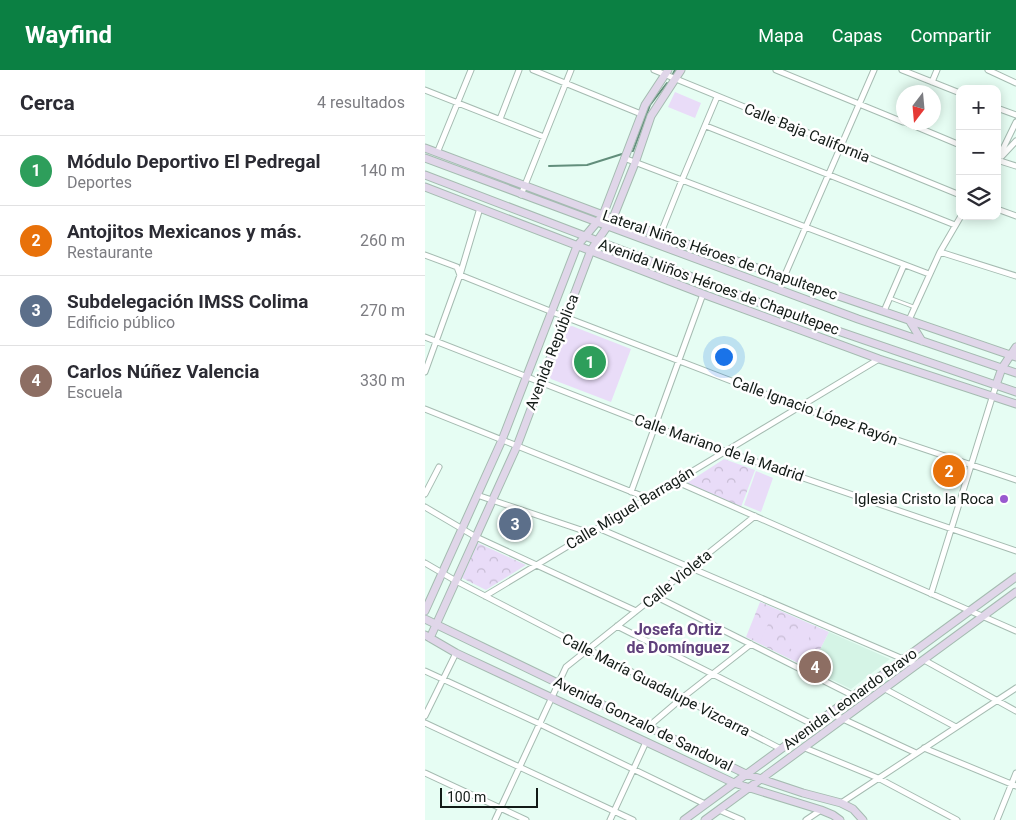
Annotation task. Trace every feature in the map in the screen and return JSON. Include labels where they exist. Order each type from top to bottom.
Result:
[{"type":"street","points":[[437,152],[471,70]]},
{"type":"street","points":[[500,119],[519,70]]},
{"type":"street","points":[[533,70],[641,114]]},
{"type":"street","points":[[521,195],[571,70]]},
{"type":"street","name":"Calle Baja California","points":[[654,70],[666,72],[675,80],[956,193]]},
{"type":"street","name":"Avenida República","points":[[428,637],[436,625],[517,446],[591,250],[613,218],[651,116],[681,70]]},
{"type":"street","points":[[776,70],[896,119]]},
{"type":"street","points":[[784,277],[873,70]]},
{"type":"street","points":[[902,70],[956,91]]},
{"type":"street","points":[[932,82],[937,70]]},
{"type":"street","points":[[988,70],[1016,83]]},
{"type":"street","name":"Avenida República","points":[[425,611],[502,440],[577,246],[603,215],[641,114],[666,72]]},
{"type":"street","points":[[425,90],[544,137]]},
{"type":"street","points":[[681,254],[661,235],[681,180],[717,97]]},
{"type":"street","points":[[1001,109],[1016,115]]},
{"type":"street","points":[[1001,152],[1016,122]]},
{"type":"street","points":[[706,126],[955,225]]},
{"type":"street","points":[[923,130],[956,143]]},
{"type":"street","points":[[1001,156],[1016,141]]},
{"type":"street","name":"Lateral Niños Héroes de Chapultepec","points":[[425,148],[603,215],[1013,356]]},
{"type":"street","name":"Avenida Niños Héroes de Chapultepec","points":[[425,158],[681,254],[1016,373]]},
{"type":"street","points":[[624,158],[929,274]]},
{"type":"street","points":[[1001,161],[1016,166]]},
{"type":"street","name":"Avenida Niños Héroes de Chapultepec","points":[[425,175],[797,317],[1016,392]]},
{"type":"street","points":[[425,187],[703,294],[879,359],[1016,404]]},
{"type":"street","points":[[425,372],[460,274],[480,208]]},
{"type":"street","points":[[1001,210],[1016,216]]},
{"type":"street","points":[[922,341],[909,320],[929,274],[958,220]]},
{"type":"street","points":[[940,252],[1016,276]]},
{"type":"street","name":"Calle Ignacio López Rayón","points":[[425,255],[457,267],[460,274],[551,312],[799,407],[1016,480]]},
{"type":"street","points":[[883,311],[905,265]]},
{"type":"street","points":[[631,492],[703,294]]},
{"type":"street","name":"Calle Mariano de la Madrid","points":[[425,337],[655,427],[1016,551]]},
{"type":"street","points":[[931,594],[996,385],[1002,368],[1013,356],[1016,346]]},
{"type":"street","name":"Calle Miguel Barragán","points":[[485,596],[879,359]]},
{"type":"street","points":[[425,409],[647,498]]},
{"type":"street","points":[[425,494],[439,467]]},
{"type":"street","points":[[675,481],[1016,631]]},
{"type":"street","points":[[477,495],[590,532]]},
{"type":"street","points":[[425,507],[476,537],[636,612]]},
{"type":"street","name":"Calle Violeta","points":[[495,820],[567,667],[755,516]]},
{"type":"street","points":[[598,528],[917,665]]},
{"type":"street","name":"Calle María Guadalupe Vizcarra","points":[[425,563],[588,650],[781,749]]},
{"type":"street","name":"Avenida Leonardo Bravo","points":[[684,820],[1016,577]]},
{"type":"street","name":"Avenida Leonardo Bravo","points":[[705,820],[1016,592]]},
{"type":"street","points":[[655,596],[854,696]]},
{"type":"street","name":"Avenida Gonzalo de Sandoval","points":[[425,618],[436,625],[747,774],[803,793],[841,803],[853,810],[863,820]]},
{"type":"street","points":[[617,626],[815,725]]},
{"type":"street","name":"Avenida Gonzalo de Sandoval","points":[[428,637],[552,698],[734,783],[821,810],[840,820]]},
{"type":"street","points":[[648,727],[751,644]]},
{"type":"street","points":[[425,716],[456,652]]},
{"type":"street","points":[[924,660],[1016,711]]},
{"type":"street","points":[[425,671],[633,768],[705,804]]},
{"type":"street","points":[[841,803],[1016,688]]},
{"type":"street","points":[[885,689],[956,727]]},
{"type":"street","points":[[830,713],[916,754]]},
{"type":"street","points":[[425,723],[633,820]]},
{"type":"street","points":[[610,820],[646,742]]},
{"type":"street","points":[[805,748],[878,778],[957,820]]},
{"type":"street","points":[[925,748],[1014,785]]},
{"type":"street","points":[[425,773],[526,820]]},
{"type":"street","points":[[997,820],[1014,785],[1016,773]]},
{"type":"street","points":[[719,810],[742,820]]},
{"type":"street","points":[[806,820],[821,810]]},
{"type":"lane","points":[[889,298],[914,307]]},
{"type":"shaded area","points":[[829,632],[890,659],[851,689],[810,669]]},
{"type":"green space","points":[[675,92],[701,103],[695,118],[668,107]]},
{"type":"green space","points":[[572,326],[631,349],[611,402],[551,379],[549,375],[567,327]]},
{"type":"green space","points":[[724,459],[755,470],[741,507],[687,483]]},
{"type":"green space","points":[[756,471],[773,478],[761,512],[744,505]]},
{"type":"green space","points":[[478,543],[526,565],[486,590],[462,578]]},
{"type":"green space","points":[[760,602],[829,632],[810,669],[746,637]]},
{"type":"green space","points":[[756,618],[769,622],[760,642],[748,636]]},
{"type":"green space","points":[[800,623],[813,629],[802,654],[789,648]]},
{"type":"waterway","points":[[673,74],[675,70]]},
{"type":"waterway","points":[[631,151],[633,151],[650,105],[667,83]]},
{"type":"waterway","points":[[549,166],[587,165],[622,154]]},
{"type":"place","name":"Módulo Deportivo El Pedregal","points":[[590,362]]},
{"type":"place","name":"Antojitos Mexicanos y más.","points":[[949,471]]},
{"type":"place","name":"Iglesia Cristo la Roca","points":[[1004,499]]},
{"type":"place","name":"Subdelegación IMSS Colima","points":[[515,524]]},
{"type":"place","name":"Carlos Núñez Valencia","points":[[815,667]]},
{"type":"district","name":"Josefa Ortiz de Domínguez","points":[[678,638]]}]
